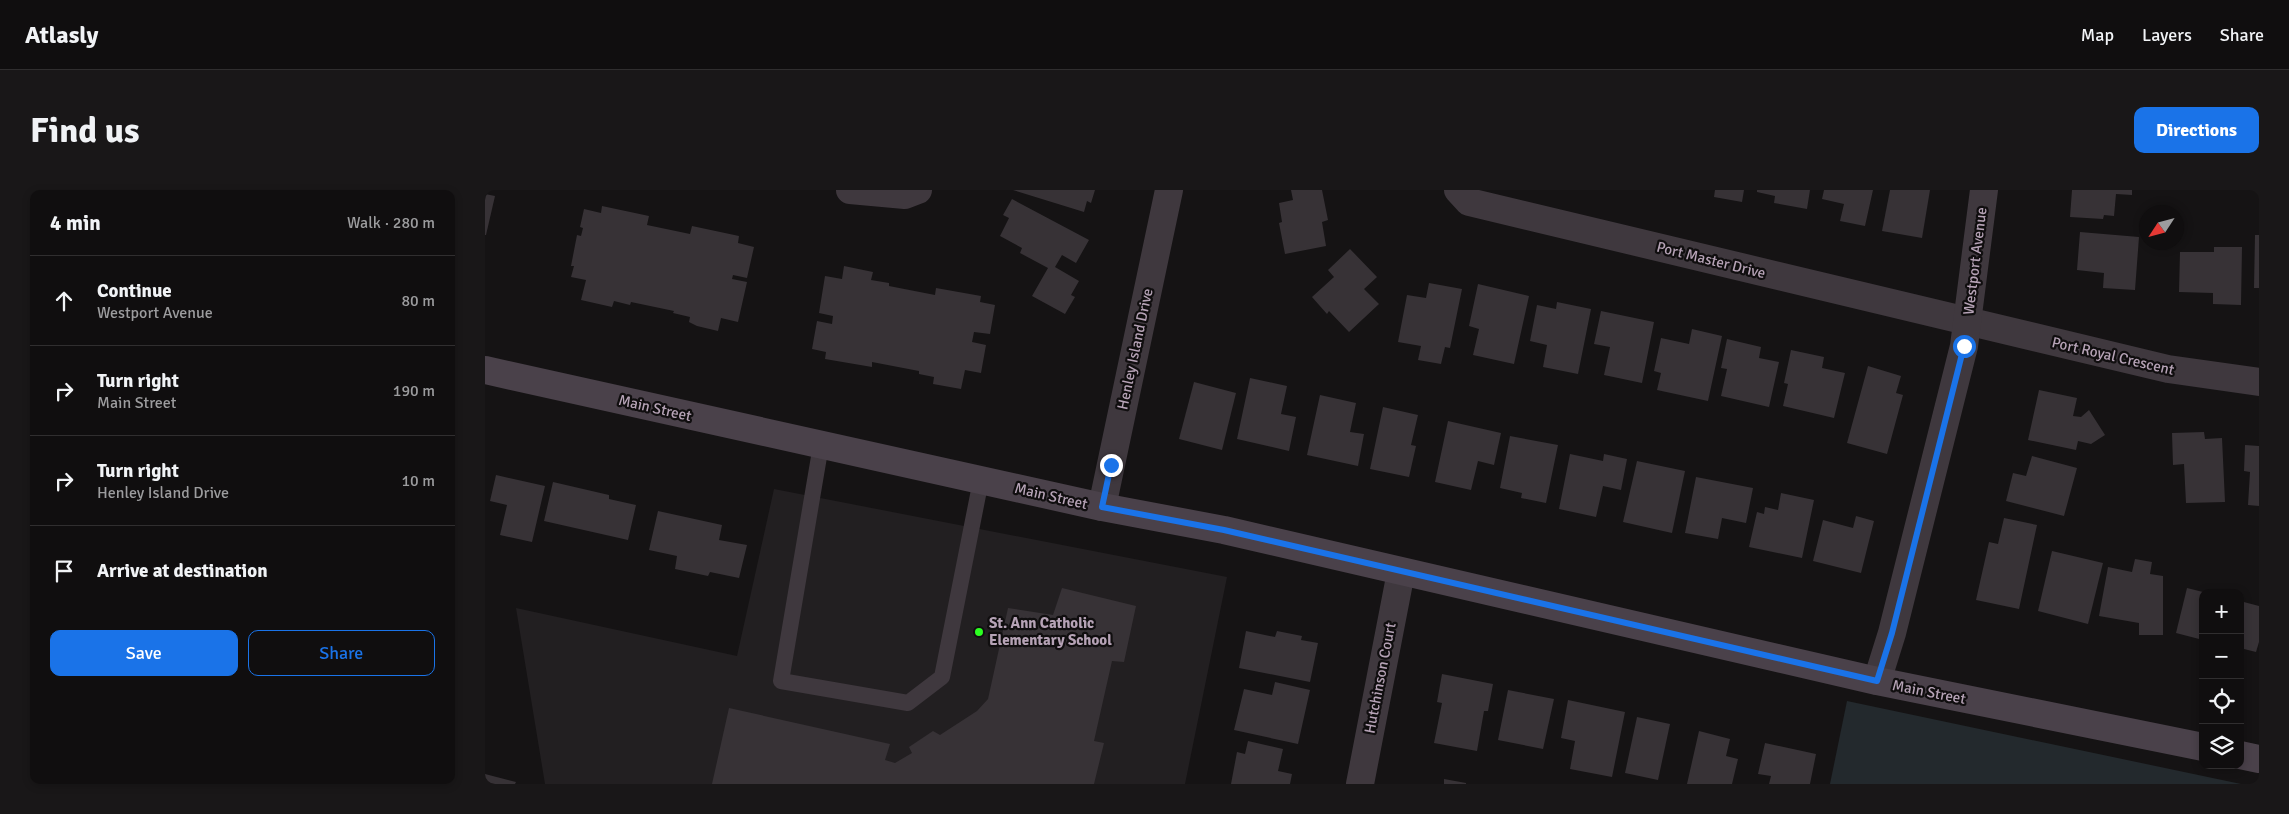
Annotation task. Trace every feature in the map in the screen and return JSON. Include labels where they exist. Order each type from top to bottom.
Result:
[{"type":"main road","name":"Main Street","points":[[485,370],[1102,507],[1224,530],[1877,681],[2199,746]]},
{"type":"main road","points":[[2244,756],[2259,759]]},
{"type":"street","points":[[850,190],[905,195],[918,190]]},
{"type":"street","name":"Henley Island Drive","points":[[1102,507],[1169,190]]},
{"type":"street","name":"Port Master Drive","points":[[1458,190],[1469,202],[1968,323]]},
{"type":"street","name":"Westport Avenue","points":[[1877,681],[1899,604],[1964,346],[1984,190]]},
{"type":"street","name":"Port Royal Crescent","points":[[1968,323],[2168,369],[2259,382]]},
{"type":"street","name":"Hutchinson Court","points":[[1360,784],[1401,572]]},
{"type":"lane","points":[[821,444],[781,681],[908,703],[942,677],[981,480]]},
{"type":"shaded area","name":"St. Ann Catholic Elementary School","points":[[774,489],[1227,577],[1185,784],[545,784],[516,608],[737,656]]},
{"type":"shaded area","points":[[1847,701],[2241,784],[1830,784]]},
{"type":"building","points":[[1013,190],[1095,190],[1091,203],[1087,201],[1084,212]]},
{"type":"building","points":[[1291,190],[1322,190],[1328,220],[1322,222],[1326,246],[1285,254],[1279,223],[1282,222],[1279,203],[1293,200]]},
{"type":"building","points":[[1715,190],[1744,190],[1742,202],[1714,197]]},
{"type":"building","points":[[1757,190],[1810,190],[1807,209],[1774,203],[1775,196],[1757,192]]},
{"type":"building","points":[[1824,190],[1873,190],[1865,226],[1840,221],[1844,204],[1822,199]]},
{"type":"building","points":[[1890,190],[1930,190],[1922,238],[1882,231]]},
{"type":"building","points":[[2072,190],[2132,190],[2132,195],[2116,194],[2114,216],[2104,215],[2103,219],[2070,217]]},
{"type":"building","points":[[485,194],[495,196],[486,235],[485,235]]},
{"type":"building","points":[[1012,199],[1089,240],[1076,263],[1062,255],[1055,267],[1079,281],[1071,295],[1075,297],[1065,314],[1032,296],[1048,268],[1020,253],[1022,248],[1000,236],[1009,218],[1003,215]]},
{"type":"building","points":[[602,206],[649,216],[647,225],[690,234],[692,226],[739,236],[738,243],[754,247],[747,278],[733,275],[732,279],[747,282],[738,322],[721,318],[718,331],[697,326],[689,322],[690,317],[673,313],[674,311],[631,302],[630,305],[614,301],[612,307],[581,300],[586,280],[571,277],[574,266],[571,266],[577,235],[581,236],[583,228],[580,227],[584,209],[601,213]]},
{"type":"building","points":[[2080,232],[2139,237],[2135,290],[2103,288],[2104,273],[2077,270]]},
{"type":"building","points":[[2255,235],[2259,235],[2259,288],[2254,288]]},
{"type":"building","points":[[2214,247],[2242,247],[2241,305],[2213,304],[2213,293],[2179,292],[2180,252],[2214,252]]},
{"type":"building","points":[[1350,249],[1377,277],[1364,289],[1379,304],[1349,332],[1329,311],[1327,314],[1312,297],[1334,277],[1328,270]]},
{"type":"building","points":[[844,266],[873,272],[871,280],[889,283],[889,286],[935,295],[936,288],[981,296],[980,302],[995,305],[990,334],[974,332],[972,342],[986,345],[981,373],[965,370],[961,389],[933,384],[934,377],[919,374],[919,371],[872,362],[872,367],[825,359],[826,352],[812,349],[817,321],[832,324],[833,316],[819,313],[825,276],[842,279]]},
{"type":"building","points":[[1429,283],[1462,289],[1450,348],[1445,347],[1441,364],[1418,360],[1421,346],[1398,342],[1407,295],[1426,298]]},
{"type":"building","points":[[1478,284],[1529,296],[1514,364],[1473,355],[1479,329],[1469,326]]},
{"type":"building","points":[[1557,302],[1591,309],[1578,374],[1543,367],[1547,345],[1530,341],[1537,305],[1556,309]]},
{"type":"building","points":[[1601,311],[1654,322],[1642,383],[1604,375],[1610,347],[1594,344]]},
{"type":"building","points":[[1692,329],[1722,336],[1708,401],[1657,390],[1661,373],[1654,371],[1661,338],[1689,344]]},
{"type":"building","points":[[1727,339],[1761,347],[1759,358],[1779,362],[1769,407],[1721,396],[1727,369],[1721,368]]},
{"type":"building","points":[[1791,350],[1824,357],[1822,368],[1845,373],[1834,418],[1783,406],[1788,384],[1784,383]]},
{"type":"building","points":[[1868,366],[1901,376],[1896,393],[1903,395],[1887,454],[1847,443]]},
{"type":"building","points":[[1250,378],[1287,386],[1281,414],[1296,417],[1289,451],[1237,439]]},
{"type":"building","points":[[1194,382],[1236,393],[1222,450],[1179,439]]},
{"type":"building","points":[[2039,390],[2077,398],[2073,416],[2081,417],[2089,410],[2105,435],[2091,444],[2078,441],[2076,450],[2028,440]]},
{"type":"building","points":[[1320,395],[1356,403],[1350,432],[1364,434],[1358,466],[1307,455]]},
{"type":"building","points":[[1383,407],[1418,415],[1411,445],[1416,446],[1409,477],[1370,469]]},
{"type":"building","points":[[1448,421],[1501,433],[1494,465],[1478,461],[1471,490],[1435,482]]},
{"type":"building","points":[[2204,432],[2205,439],[2222,438],[2225,502],[2186,503],[2184,464],[2173,465],[2172,433]]},
{"type":"building","points":[[1510,436],[1558,445],[1546,503],[1521,498],[1522,493],[1500,488]]},
{"type":"building","points":[[2245,445],[2259,446],[2259,506],[2248,505],[2250,472],[2244,471]]},
{"type":"building","points":[[1570,454],[1603,461],[1604,454],[1627,459],[1621,490],[1603,486],[1596,517],[1559,509]]},
{"type":"building","points":[[2032,456],[2077,468],[2064,516],[2006,501],[2013,473],[2026,476]]},
{"type":"building","points":[[1637,461],[1685,471],[1672,533],[1623,522]]},
{"type":"building","points":[[496,475],[545,486],[532,542],[500,535],[507,505],[490,501]]},
{"type":"building","points":[[1696,477],[1753,488],[1746,523],[1722,518],[1718,539],[1685,533]]},
{"type":"building","points":[[553,482],[609,495],[609,499],[636,505],[628,540],[544,521]]},
{"type":"building","points":[[1781,493],[1814,500],[1802,558],[1749,547],[1757,512],[1764,514],[1765,507],[1778,510]]},
{"type":"building","points":[[658,511],[722,525],[719,540],[747,545],[739,578],[710,572],[708,576],[675,569],[677,556],[649,550]]},
{"type":"building","points":[[1856,516],[1874,521],[1861,573],[1813,561],[1823,520],[1853,528]]},
{"type":"building","points":[[2004,518],[2037,525],[2019,609],[1976,600],[1989,542],[1998,544]]},
{"type":"building","points":[[2052,551],[2103,563],[2088,624],[2038,611]]},
{"type":"building","points":[[2135,559],[2152,562],[2150,574],[2163,576],[2163,635],[2139,635],[2139,623],[2099,616],[2108,567],[2132,572]]},
{"type":"building","points":[[1062,588],[1136,606],[1124,662],[1112,661],[1094,741],[1104,743],[1094,784],[712,784],[729,708],[890,744],[885,760],[895,763],[912,753],[909,747],[933,731],[940,735],[977,711],[988,699],[1008,608],[1053,615]]},
{"type":"building","points":[[2187,588],[2199,591],[2199,639],[2176,633]]},
{"type":"building","points":[[2244,602],[2259,606],[2259,642],[2256,652],[2244,649]]},
{"type":"building","points":[[1246,631],[1275,637],[1277,631],[1302,636],[1301,640],[1318,643],[1310,682],[1239,668]]},
{"type":"building","points":[[1442,674],[1493,684],[1488,711],[1484,711],[1477,751],[1434,743],[1442,703],[1437,702]]},
{"type":"building","points":[[1275,682],[1310,690],[1298,744],[1234,730],[1244,689],[1272,695]]},
{"type":"building","points":[[1508,690],[1554,699],[1543,749],[1498,740]]},
{"type":"building","points":[[1568,700],[1625,712],[1612,777],[1570,769],[1575,741],[1561,738]]},
{"type":"building","points":[[1637,717],[1670,724],[1658,780],[1625,773]]},
{"type":"building","points":[[1699,731],[1730,739],[1726,756],[1738,759],[1732,784],[1687,784]]},
{"type":"building","points":[[1248,741],[1283,749],[1278,771],[1292,774],[1290,784],[1231,784],[1237,752],[1245,754]]},
{"type":"building","points":[[1765,743],[1816,754],[1810,784],[1769,784],[1771,776],[1758,774]]},
{"type":"building","points":[[485,774],[516,782],[515,784],[485,784]]},
{"type":"building","points":[[1444,779],[1466,783],[1466,784],[1444,784]]},
{"type":"place","name":"St. Ann Catholic Elementary School","points":[[979,632]]},
{"type":"route","points":[[1111,465],[1102,507],[1224,530],[1877,681],[1892,633],[1964,346]]}]
